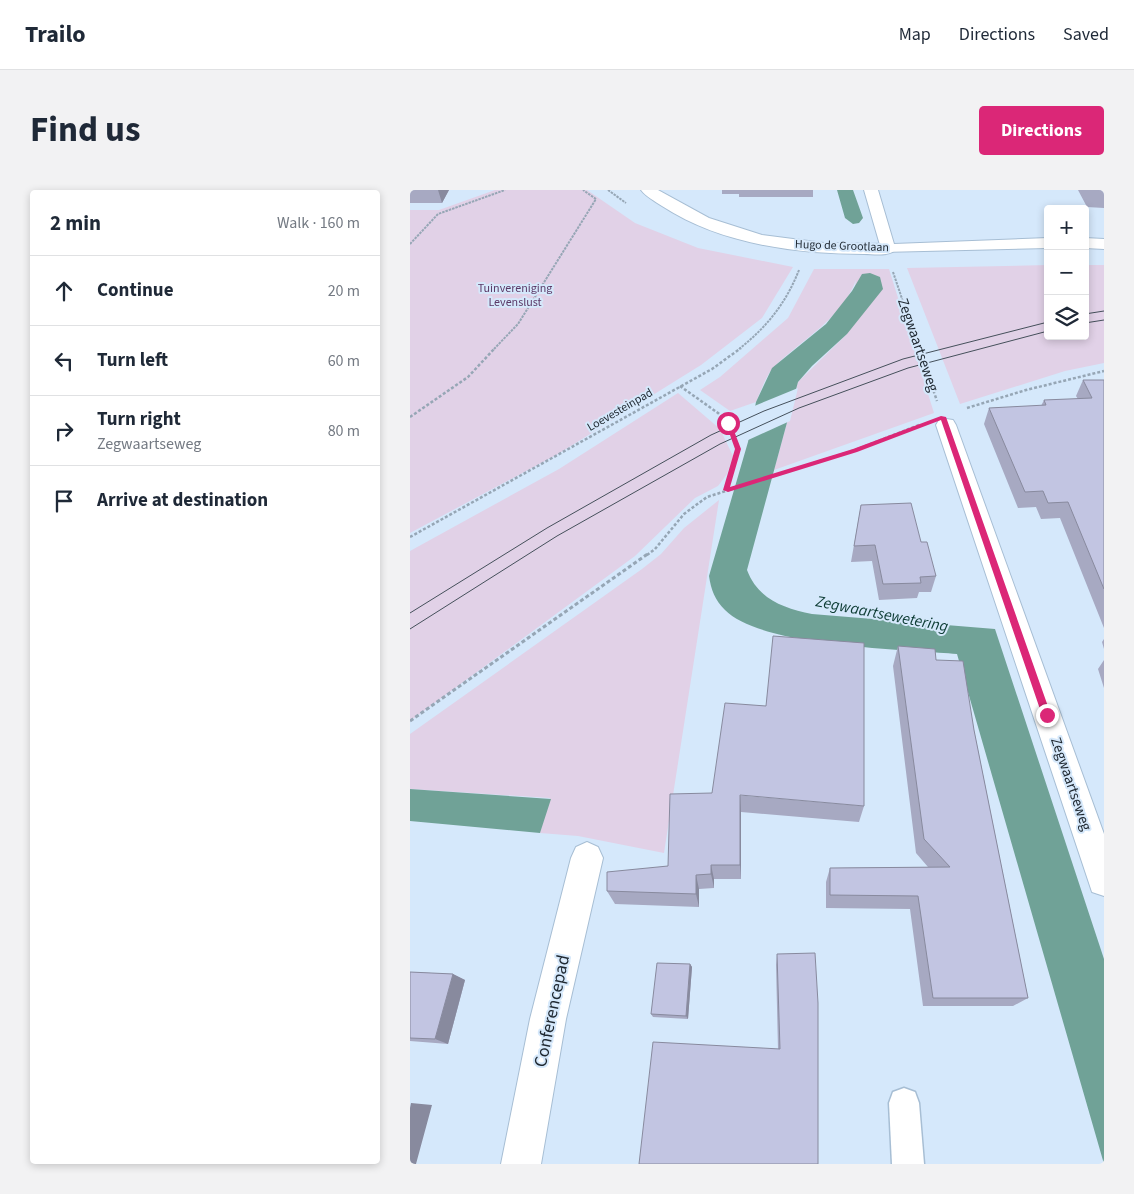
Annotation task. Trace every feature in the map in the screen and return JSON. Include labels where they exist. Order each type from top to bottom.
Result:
[{"type":"street","name":"Hugo de Grootlaan","points":[[648,190],[689,217],[759,239],[821,248],[888,250],[1044,243]]},
{"type":"street","name":"Hugo de Grootlaan","points":[[662,190],[708,216],[764,231],[888,250],[1044,238]]},
{"type":"street","points":[[871,190],[888,250]]},
{"type":"street","points":[[1089,238],[1104,238]]},
{"type":"street","points":[[1089,244],[1104,244]]},
{"type":"street","name":"Zegwaartseweg","points":[[944,421],[1104,880]]},
{"type":"street","name":"Conferencepad","points":[[521,1164],[548,1019],[587,858]]},
{"type":"lane","points":[[904,1103],[908,1164]]},
{"type":"path","points":[[410,244],[438,214],[505,190]]},
{"type":"path","points":[[410,417],[468,378],[518,324],[596,199],[583,190]]},
{"type":"path","name":"Zegwaartseweg","points":[[888,250],[944,421]]},
{"type":"path","name":"Loevesteinpad","points":[[410,537],[541,466],[712,369],[761,332],[776,317],[794,286],[799,268]]},
{"type":"path","points":[[410,721],[655,549],[671,527],[693,505],[726,490],[944,421],[1026,390],[1104,370]]},
{"type":"path","points":[[680,386],[718,413],[728,423],[738,449],[726,490]]},
{"type":"green space","name":"Tuinvereniging Levenslust","points":[[495,190],[587,190],[635,223],[698,248],[793,267],[762,318],[701,365],[558,454],[410,533],[410,210],[439,210]]},
{"type":"green space","points":[[1044,265],[1044,340],[1089,340],[1089,265],[1104,265],[1104,363],[1065,371],[960,404],[907,268]]},
{"type":"green space","points":[[814,269],[889,269],[934,413],[774,470],[798,382],[847,334],[856,280],[850,294],[831,317],[771,370],[756,402],[730,411],[700,390],[720,377],[788,318]]},
{"type":"green space","points":[[678,393],[720,429],[733,456],[727,474],[718,486],[695,498],[635,556],[410,721],[410,551],[559,469]]},
{"type":"green space","points":[[719,500],[664,853],[578,836],[540,833],[550,798],[410,789],[410,734],[642,569],[661,554],[684,528]]},
{"type":"shaded area","points":[[837,190],[853,190],[863,218],[859,223],[853,224],[845,218]]},
{"type":"shaded area","points":[[870,273],[880,277],[883,289],[847,334],[812,366],[798,382],[747,570],[752,580],[765,595],[773,601],[801,612],[995,629],[1104,959],[1104,1164],[957,654],[835,644],[769,632],[743,622],[725,610],[716,599],[711,586],[709,576],[748,442],[756,402],[772,368],[826,324],[852,291],[862,274]]},
{"type":"shaded area","points":[[410,789],[551,799],[540,833],[410,821]]},
{"type":"pier","points":[[798,388],[790,421],[746,441],[752,407]]},
{"type":"building","points":[[1083,380],[1104,380],[1104,589],[1068,502],[1048,503],[1043,491],[1025,492],[989,408],[1046,405],[1044,400],[1092,398]]},
{"type":"building","points":[[911,503],[921,542],[927,542],[936,576],[920,577],[921,583],[883,584],[875,545],[854,546],[861,505]]},
{"type":"building","points":[[773,636],[864,643],[864,806],[740,795],[740,865],[711,865],[711,874],[696,875],[696,894],[607,891],[607,872],[668,866],[670,794],[712,793],[725,703],[766,706]]},
{"type":"building","points":[[898,646],[935,649],[936,660],[963,661],[974,730],[1028,998],[933,998],[918,896],[830,895],[830,868],[950,867],[924,839]]},
{"type":"building","points":[[815,953],[818,1003],[818,1164],[639,1164],[653,1042],[780,1049],[777,954]]},
{"type":"building","points":[[657,963],[690,964],[686,1016],[651,1014]]},
{"type":"building","points":[[410,972],[453,974],[435,1039],[410,1038]]},
{"type":"tram line","points":[[1089,313],[1104,311]]},
{"type":"tram line","points":[[1089,322],[1104,320]]},
{"type":"tram line","points":[[410,613],[547,528],[711,435],[764,411],[903,359],[1044,323]]},
{"type":"tram line","points":[[410,629],[557,536],[720,444],[799,408],[908,368],[1044,332]]},
{"type":"route","points":[[728,423],[738,449],[726,490],[855,450],[943,417],[1047,715]]},
{"type":"water label","name":"Zegwaartsewetering","points":[[882,614]]}]
